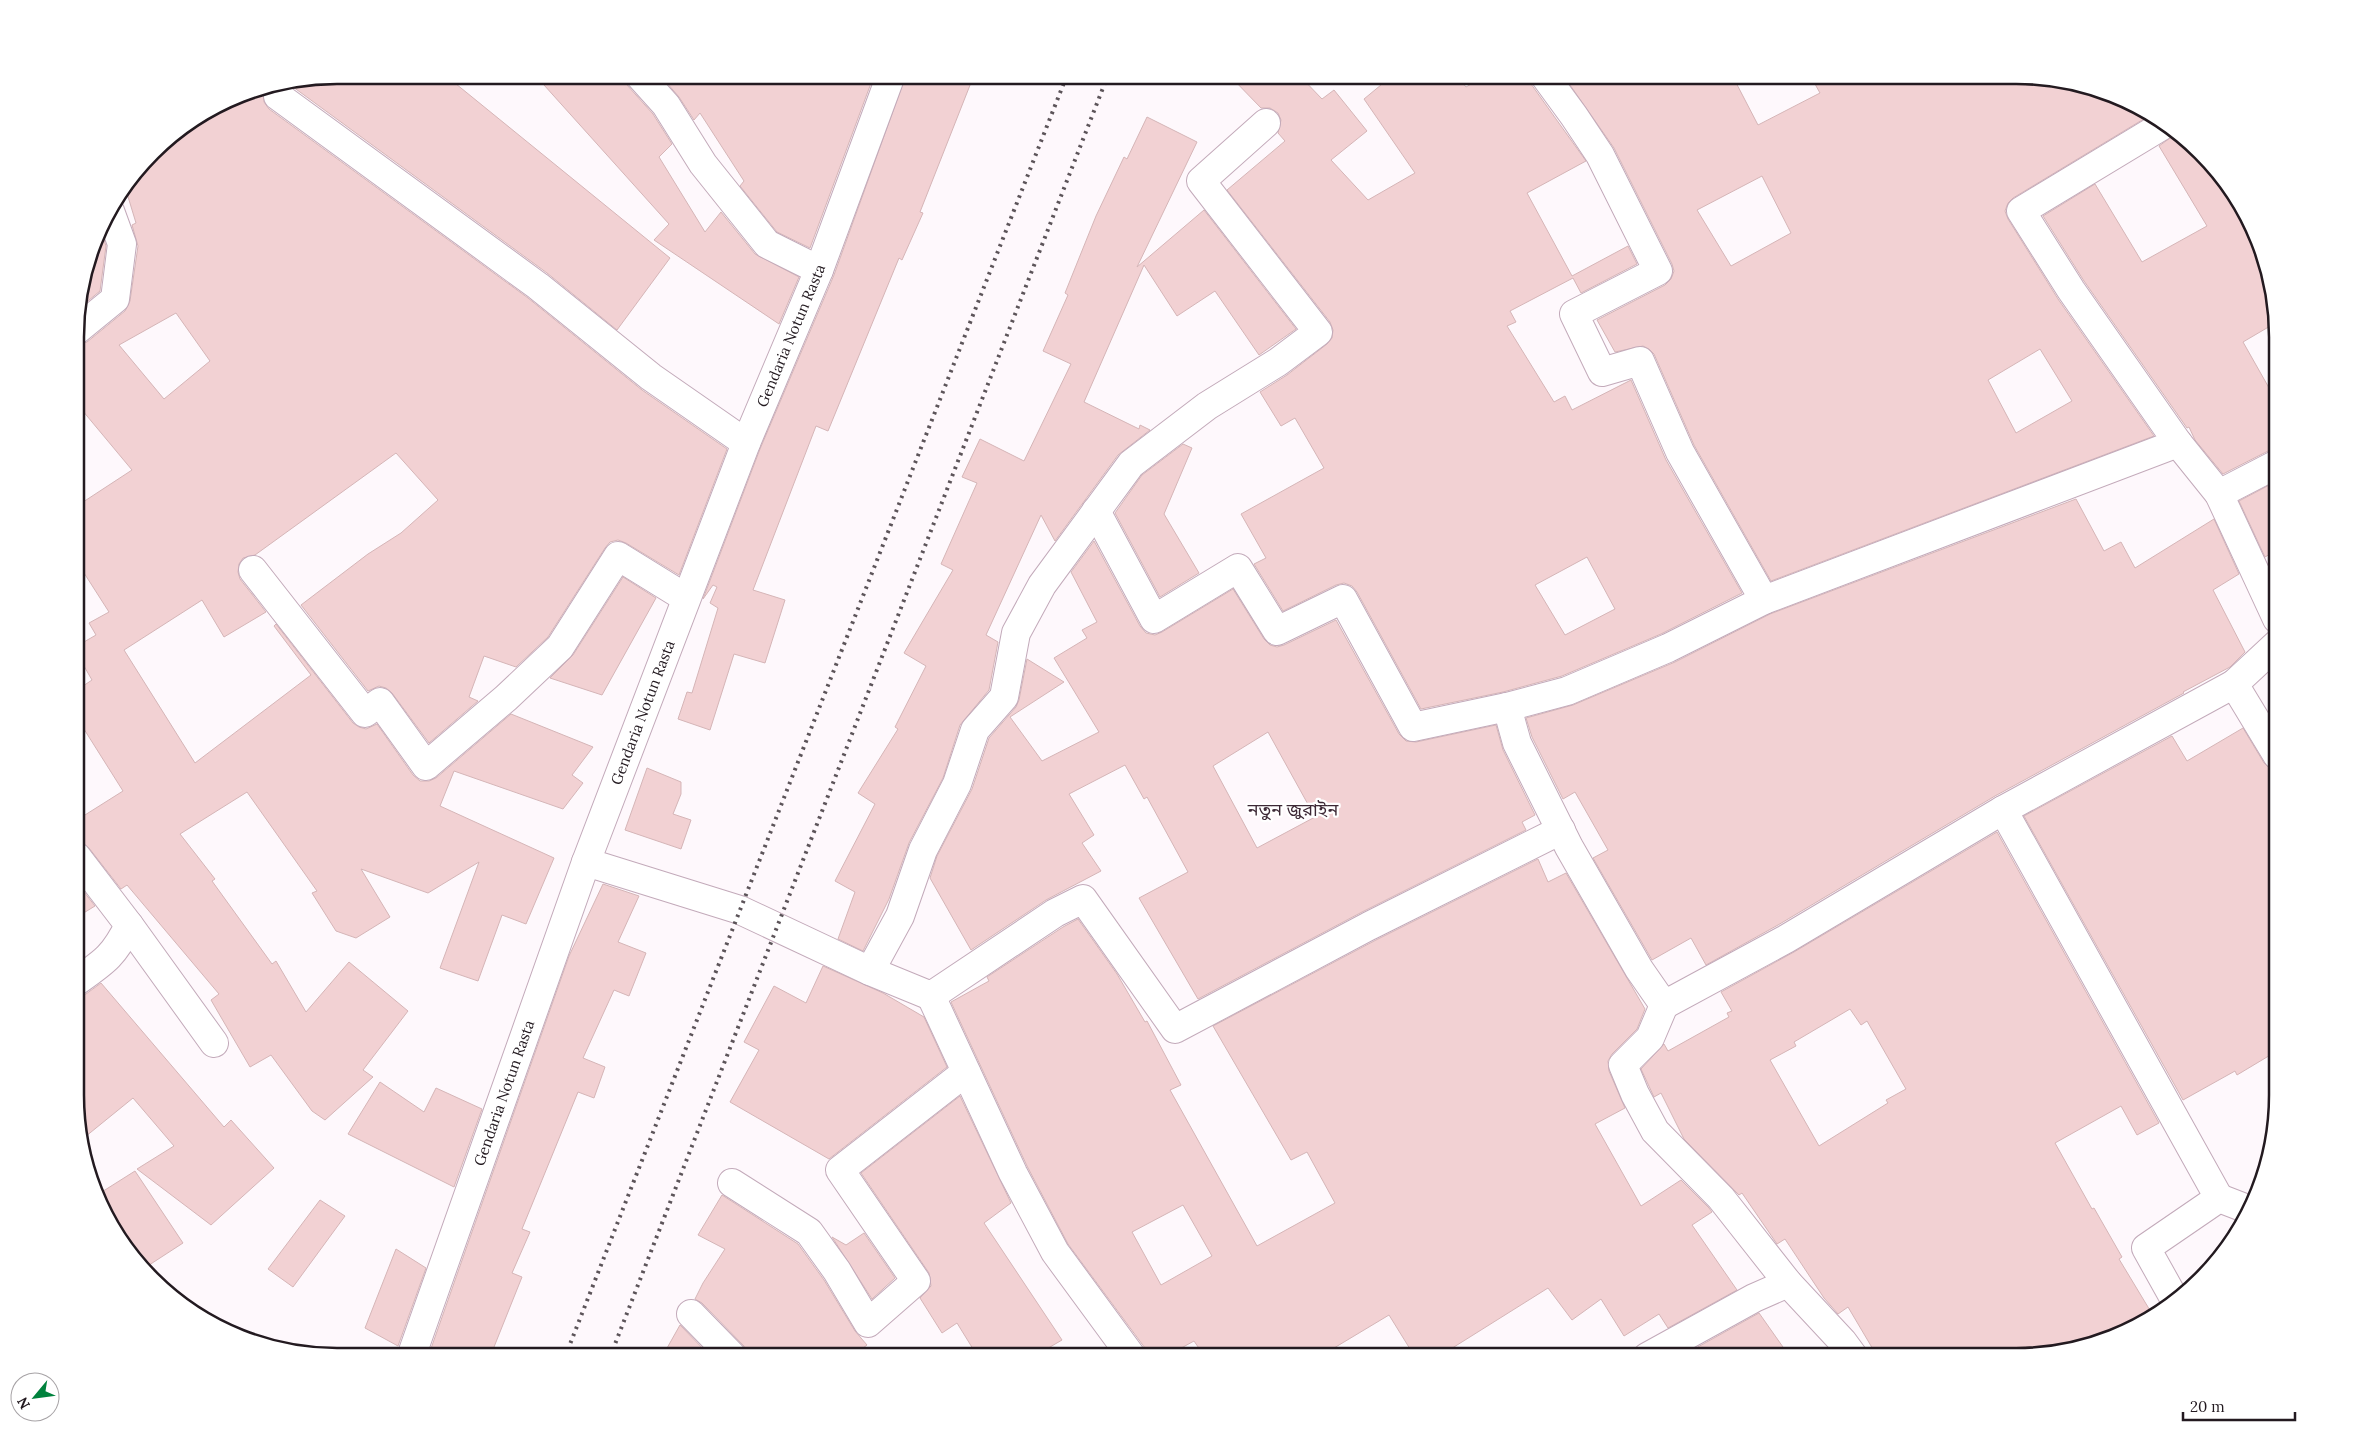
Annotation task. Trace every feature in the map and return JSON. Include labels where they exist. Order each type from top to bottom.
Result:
[{"type":"street","points":[[647,84],[666,104],[704,164],[767,244],[819,270]]},
{"type":"street","name":"Gendaria Notun Rasta","points":[[413,1348],[586,862],[746,443],[819,270],[887,84]]},
{"type":"street","points":[[1550,84],[1600,155],[1658,271],[1574,314],[1602,372],[1640,361],[1680,452],[1764,600]]},
{"type":"street","points":[[278,96],[538,286],[651,377],[746,443]]},
{"type":"street","points":[[870,971],[900,916],[923,850],[957,784],[975,730],[1004,697],[1016,633],[1042,585],[1131,464],[1207,406],[1278,362],[1318,332],[1201,181],[1266,122]]},
{"type":"street","points":[[2159,128],[2021,210],[2071,290],[2178,443],[2219,494],[2269,602]]},
{"type":"street","points":[[84,324],[115,299],[122,244],[113,219]]},
{"type":"street","points":[[1096,511],[1154,619],[1238,568],[1277,631],[1343,598],[1413,726],[1507,707],[1567,691],[1668,648],[1764,600],[2178,443]]},
{"type":"street","points":[[2219,494],[2269,468]]},
{"type":"street","points":[[254,570],[365,713],[380,702],[426,766],[506,698],[560,647],[618,556],[686,598]]},
{"type":"street","points":[[1848,1348],[1788,1283],[1721,1198],[1655,1131],[1635,1094],[1623,1065],[1650,1038],[1664,1005],[1786,939],[2003,810],[2234,684],[2269,651]]},
{"type":"street","points":[[2234,684],[2269,742]]},
{"type":"street","points":[[1507,707],[1518,743],[1561,830],[1639,969],[1664,1005]]},
{"type":"street","points":[[2003,810],[2219,1198],[2243,1207]]},
{"type":"street","points":[[932,996],[1055,913],[1082,899],[1175,1029],[1368,926],[1561,830]]},
{"type":"street","points":[[586,862],[740,910],[870,971],[932,996],[1013,1173],[1055,1252],[1125,1348]]},
{"type":"street","points":[[84,866],[214,1043]]},
{"type":"street","points":[[84,976],[104,962],[118,947],[129,925]]},
{"type":"street","points":[[732,1183],[809,1232],[837,1270],[868,1323],[916,1281],[840,1170],[966,1072]]},
{"type":"street","points":[[2172,1294],[2146,1248],[2219,1198]]},
{"type":"street","points":[[1663,1348],[1754,1298],[1788,1283]]},
{"type":"street","points":[[691,1314],[725,1348]]},
{"type":"building","points":[[320,84],[456,84],[670,258],[617,330],[547,273],[294,88]]},
{"type":"building","points":[[543,84],[627,84],[653,114],[672,144],[659,157],[705,232],[721,212],[755,254],[799,277],[779,324],[654,240],[669,224]]},
{"type":"building","points":[[668,84],[871,84],[810,248],[777,232],[740,186],[744,181],[700,113],[694,120]]},
{"type":"building","points":[[903,84],[970,84],[920,212],[923,213],[902,260],[899,258],[828,431],[816,426],[753,590],[785,600],[765,663],[734,654],[710,730],[678,719],[687,692],[692,693],[718,608],[710,603],[717,587],[713,585],[703,599],[760,449],[834,275]]},
{"type":"building","points":[[1238,84],[1308,84],[1322,99],[1334,90],[1367,131],[1331,160],[1368,200],[1415,173],[1364,99],[1382,84],[1464,84],[1466,87],[1471,84],[1531,84],[1586,161],[1527,193],[1572,276],[1628,246],[1637,264],[1581,293],[1573,278],[1510,311],[1516,322],[1507,326],[1554,402],[1565,396],[1572,410],[1631,380],[1666,460],[1742,593],[1661,634],[1562,676],[1503,692],[1421,709],[1352,586],[1344,583],[1336,585],[1283,611],[1254,564],[1266,558],[1241,514],[1324,468],[1295,418],[1281,426],[1260,392],[1287,375],[1327,344],[1332,338],[1333,330],[1330,322],[1227,190],[1285,141],[1278,133],[1281,120],[1278,113],[1270,108],[1261,108]],"holes":[[[1587,557],[1615,609],[1565,635],[1535,585]]]},
{"type":"building","points":[[1569,84],[1737,84],[1758,125],[1820,93],[1815,84],[2033,84],[2082,92],[2098,97],[2144,119],[2013,198],[2008,203],[2005,211],[2008,219],[2058,299],[2154,436],[1771,581],[1694,445],[1654,354],[1643,346],[1615,352],[1597,320],[1665,285],[1671,279],[1674,271],[1614,148]],"holes":[[[1762,176],[1791,233],[1731,266],[1697,210]],[[2040,349],[2072,401],[2016,433],[1988,380]]]},
{"type":"building","points":[[264,94],[264,102],[269,109],[528,298],[642,390],[727,449],[679,575],[626,543],[618,540],[610,542],[548,637],[516,667],[484,656],[469,697],[478,701],[429,743],[392,693],[386,688],[379,686],[368,691],[301,605],[368,554],[401,533],[438,500],[396,453],[255,555],[243,558],[239,564],[238,572],[240,579],[266,612],[224,637],[202,600],[124,650],[195,763],[311,675],[274,626],[276,624],[353,723],[366,729],[377,724],[413,775],[420,781],[429,781],[436,778],[511,714],[593,747],[572,775],[583,783],[563,809],[454,771],[440,806],[554,858],[526,924],[502,915],[478,981],[440,968],[479,862],[428,893],[361,869],[390,917],[356,938],[336,931],[312,893],[317,891],[247,792],[180,834],[215,879],[212,881],[272,964],[276,961],[306,1012],[349,962],[408,1011],[363,1070],[373,1077],[325,1120],[312,1111],[271,1055],[250,1067],[211,1000],[219,994],[127,885],[121,889],[84,844],[84,816],[123,791],[84,729],[84,685],[92,680],[84,666],[84,642],[96,635],[89,623],[109,612],[84,573],[84,501],[132,470],[84,412],[84,343],[125,311],[130,301],[138,246],[132,225],[136,223],[127,194],[158,158],[196,126],[225,110]],"holes":[[[176,313],[210,361],[164,399],[119,345]]]},
{"type":"building","points":[[1147,117],[1197,142],[1137,267],[1204,210],[1296,329],[1259,355],[1215,291],[1177,316],[1144,265],[1084,402],[1139,429],[1140,425],[1150,430],[1118,455],[1055,541],[1041,515],[986,635],[998,642],[989,690],[960,725],[943,778],[909,843],[889,899],[863,951],[838,939],[855,892],[835,881],[875,804],[858,793],[898,729],[895,727],[926,666],[904,653],[953,570],[941,564],[977,483],[962,477],[980,439],[1024,461],[1071,364],[1043,351],[1068,295],[1065,293],[1096,216],[1124,157],[1127,159]]},
{"type":"building","points":[[2171,137],[2195,158],[2217,183],[2227,196],[2243,225],[2261,271],[2269,327],[2243,342],[2269,388],[2269,451],[2223,474],[2195,440],[2189,427],[2187,428],[2084,281],[2043,216],[2095,184],[2142,262],[2207,226],[2159,146]]},
{"type":"building","points":[[103,241],[106,246],[100,291],[86,302],[92,271]]},
{"type":"building","points":[[1183,444],[1192,448],[1164,514],[1199,573],[1160,597],[1115,513],[1142,475]]},
{"type":"building","points":[[2269,485],[2269,555],[2265,557],[2239,501]]},
{"type":"building","points":[[2076,499],[2104,551],[2121,542],[2135,568],[2214,519],[2239,574],[2213,590],[2245,652],[2230,667],[1995,796],[1778,925],[1706,965],[1691,938],[1652,960],[1593,858],[1608,850],[1575,792],[1563,799],[1532,737],[1526,718],[1573,705],[1675,662],[1770,614]]},
{"type":"building","points":[[1094,541],[1140,626],[1146,633],[1155,635],[1233,589],[1264,639],[1270,645],[1277,647],[1284,645],[1336,620],[1399,734],[1406,741],[1416,742],[1496,725],[1503,750],[1535,815],[1522,822],[1526,830],[1362,912],[1198,999],[1139,898],[1188,872],[1147,797],[1144,799],[1125,765],[1069,794],[1094,835],[1082,843],[1101,871],[1046,900],[971,950],[930,878],[937,856],[972,789],[989,738],[1016,707],[1027,659],[1064,682],[1010,717],[1042,761],[1099,732],[1054,658],[1087,638],[1082,630],[1097,622],[1071,572]],"holes":[[[1268,732],[1315,817],[1257,848],[1213,766]]]},
{"type":"building","points":[[623,577],[656,598],[602,695],[550,678],[573,655]]},
{"type":"building","points":[[2243,728],[2269,768],[2269,1056],[2237,1075],[2235,1071],[2183,1100],[2024,816],[2172,736],[2187,761]]},
{"type":"building","points":[[647,768],[681,782],[681,794],[673,814],[691,820],[681,849],[625,830]]},
{"type":"building","points":[[1997,832],[2159,1123],[2137,1135],[2121,1106],[2055,1143],[2092,1209],[2094,1208],[2122,1257],[2119,1259],[2150,1310],[2098,1335],[2049,1346],[2033,1348],[1872,1348],[1848,1307],[1838,1314],[1824,1298],[1785,1239],[1777,1244],[1742,1193],[1739,1195],[1684,1139],[1661,1093],[1654,1097],[1641,1069],[1664,1044],[1668,1051],[1729,1017],[1727,1013],[1732,1011],[1721,992],[1794,952]],"holes":[[[1850,1009],[1861,1025],[1867,1021],[1906,1089],[1886,1100],[1888,1103],[1819,1146],[1770,1060],[1796,1046],[1794,1042]]]},
{"type":"building","points":[[1538,859],[1548,882],[1566,873],[1645,1009],[1637,1029],[1612,1054],[1608,1061],[1609,1071],[1625,1108],[1595,1124],[1641,1206],[1681,1180],[1709,1208],[1712,1212],[1692,1225],[1737,1290],[1668,1328],[1659,1314],[1624,1336],[1601,1299],[1572,1320],[1548,1288],[1452,1348],[1409,1348],[1389,1315],[1334,1348],[1199,1348],[1194,1341],[1181,1348],[1145,1348],[1068,1244],[1027,1166],[951,1002],[989,981],[987,977],[1078,919],[1117,974],[1145,1022],[1147,1021],[1181,1085],[1170,1090],[1257,1246],[1335,1203],[1307,1152],[1291,1160],[1213,1026],[1376,940]],"holes":[[[1183,1205],[1212,1256],[1161,1285],[1132,1232]]]},
{"type":"building","points":[[603,884],[639,896],[618,942],[646,953],[629,996],[614,990],[583,1058],[605,1067],[594,1098],[578,1092],[522,1229],[530,1232],[512,1273],[522,1277],[494,1348],[431,1348],[569,956]]},
{"type":"building","points":[[84,892],[95,906],[84,913]]},
{"type":"building","points":[[823,966],[883,993],[924,1017],[947,1067],[829,1159],[730,1102],[759,1050],[744,1042],[774,986],[806,1003]]},
{"type":"building","points":[[101,983],[224,1127],[231,1120],[274,1168],[211,1225],[137,1169],[174,1146],[133,1098],[87,1135],[84,1112],[84,994]]},
{"type":"building","points":[[380,1082],[424,1112],[436,1088],[482,1109],[454,1187],[348,1134]]},
{"type":"building","points":[[960,1096],[1011,1203],[984,1223],[1062,1340],[1048,1348],[972,1348],[957,1323],[942,1333],[920,1298],[931,1286],[929,1273],[861,1173]]},
{"type":"building","points":[[135,1171],[183,1243],[150,1265],[126,1236],[103,1191]]},
{"type":"building","points":[[722,1195],[798,1244],[824,1280],[855,1331],[867,1345],[863,1348],[745,1348],[702,1303],[695,1299],[725,1249],[698,1235]]},
{"type":"building","points":[[320,1200],[345,1216],[293,1287],[268,1269]]},
{"type":"building","points":[[864,1233],[895,1278],[872,1299],[832,1237],[846,1245]]},
{"type":"building","points":[[396,1249],[426,1268],[398,1346],[365,1328]]},
{"type":"building","points":[[1759,1313],[1784,1348],[1696,1348]]},
{"type":"building","points":[[680,1325],[702,1348],[667,1348]]},
{"type":"railway","points":[[569,1348],[1063,84]]},
{"type":"railway","points":[[613,1348],[1105,84]]},
{"type":"district","name":"নতুন জুরাইন","points":[[1293,810]]}]
